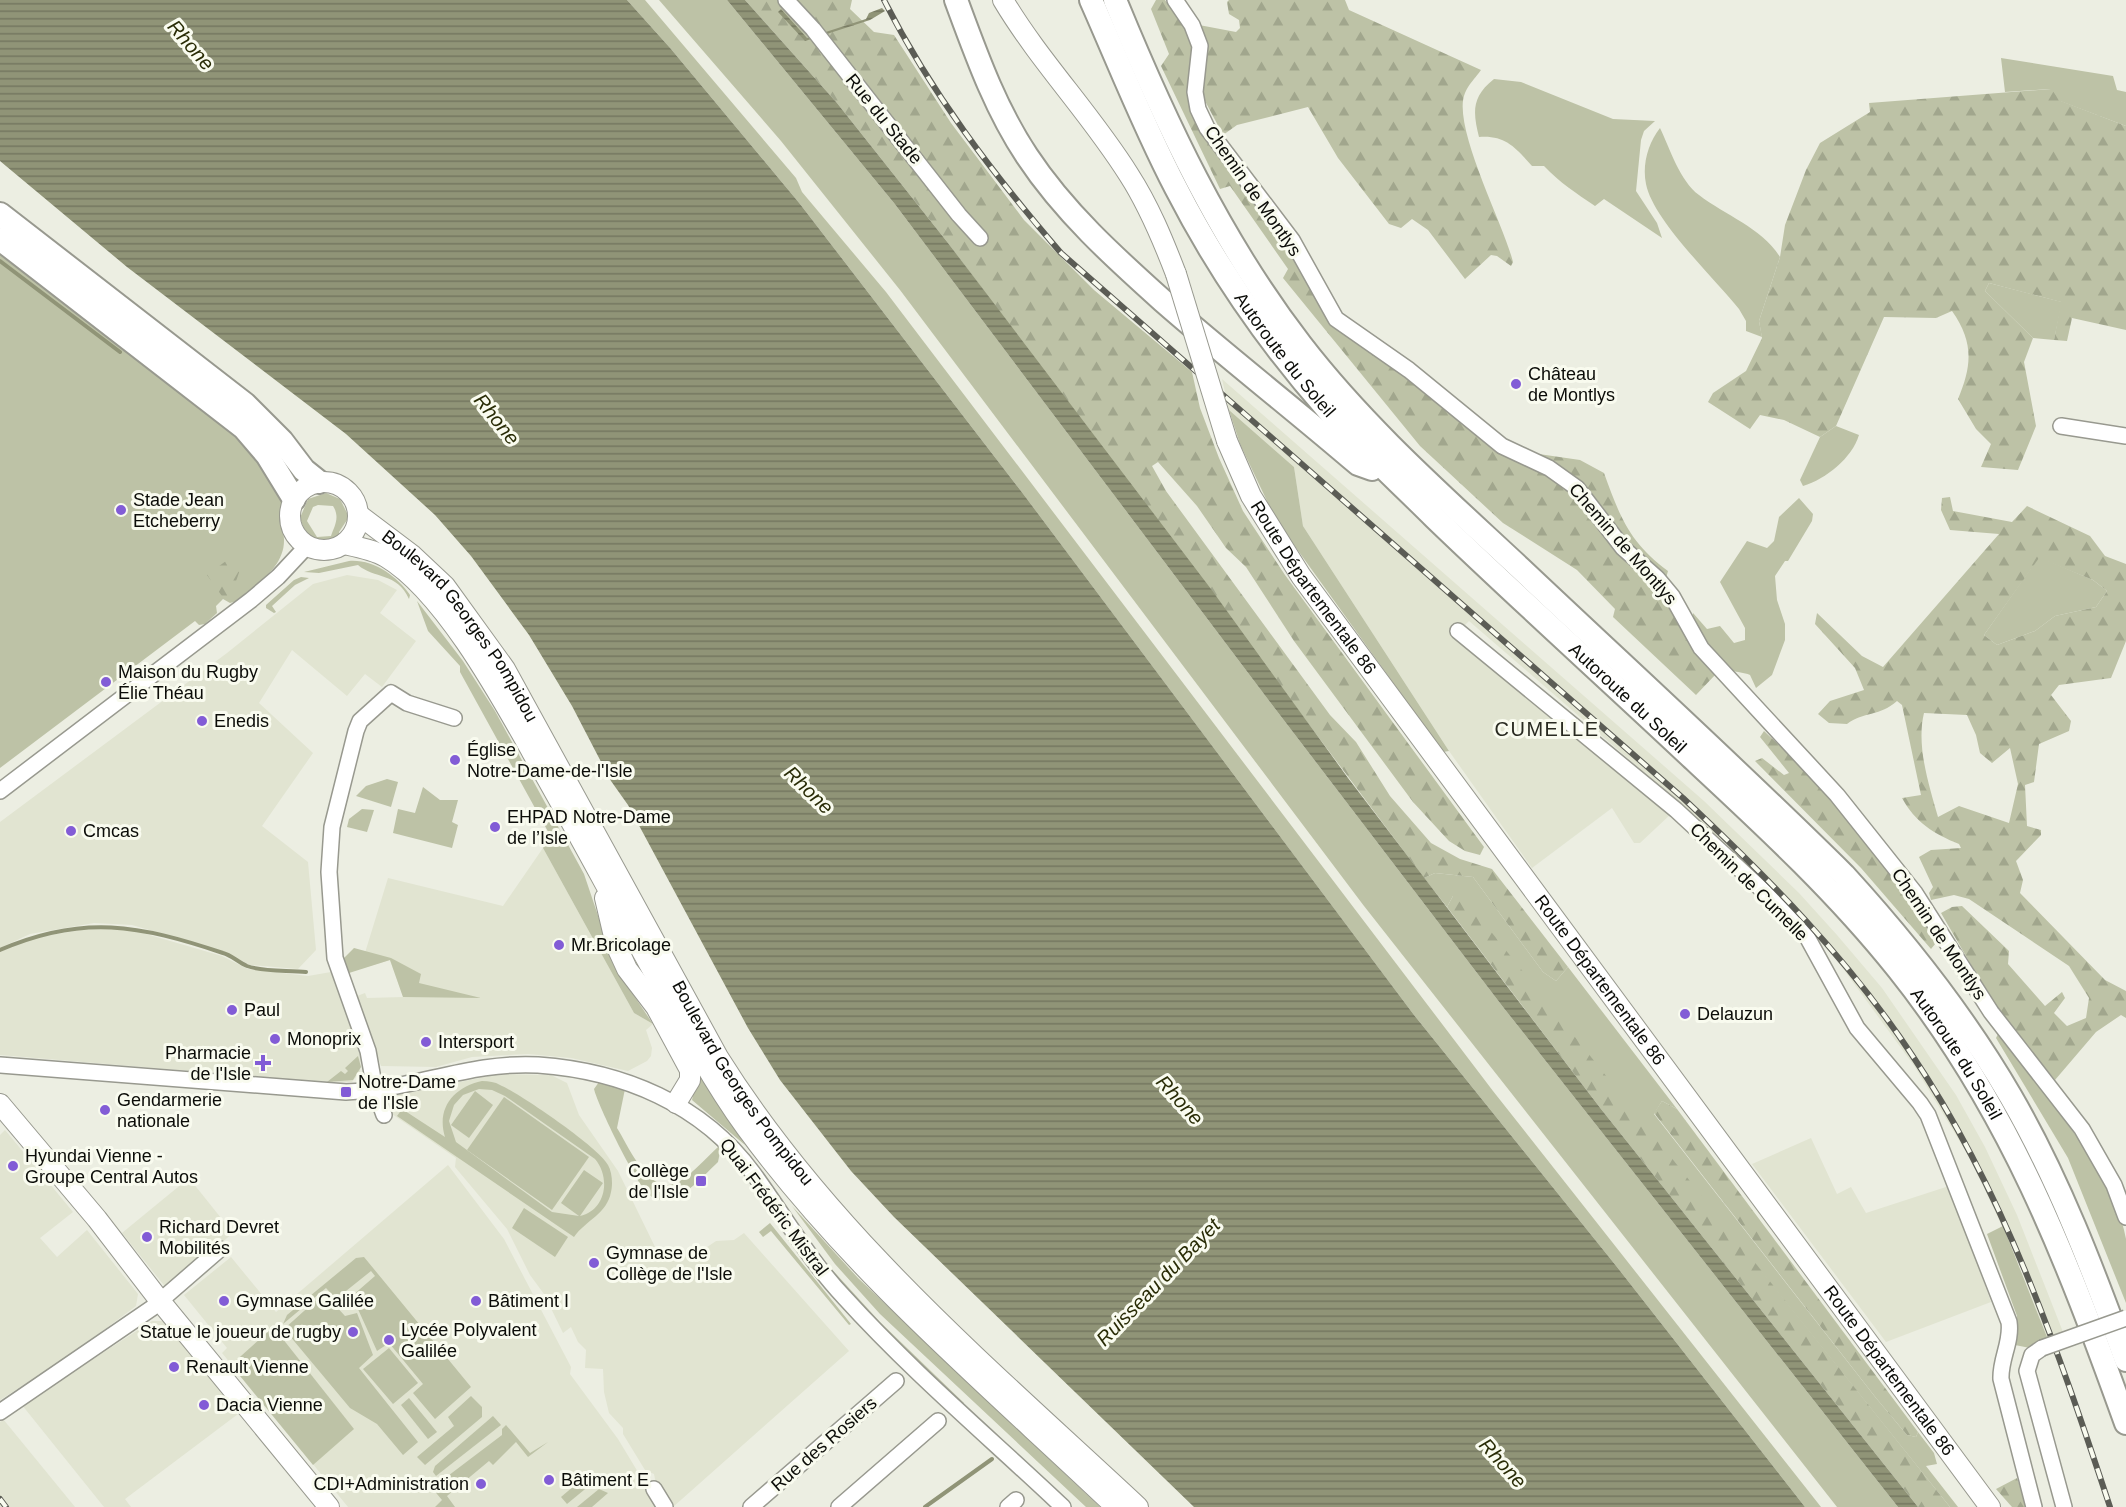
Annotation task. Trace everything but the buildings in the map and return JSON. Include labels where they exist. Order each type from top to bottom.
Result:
[{"type":"highway","points":[[956,0],[987,82],[1011,130],[1043,179],[1075,218],[1119,262],[1176,312],[1358,464],[1391,475]]},
{"type":"highway","name":"Autoroute du Soleil","points":[[1091,0],[1148,132],[1176,190],[1224,272],[1256,320],[1326,408],[1391,475],[1794,855],[1897,968],[1967,1065],[2022,1164],[2067,1263],[2126,1423]]},
{"type":"highway","name":"Autoroute du Soleil","points":[[1115,0],[1166,121],[1195,179],[1242,260],[1302,346],[1406,462],[1844,874],[1885,920],[1948,1001],[1995,1071],[2042,1155],[2088,1258],[2126,1360]]},
{"type":"highway","points":[[0,214],[245,404],[282,441],[304,470],[319,482]]},
{"type":"highway","points":[[0,239],[244,428],[267,455],[294,500]]},
{"type":"main road","name":"Route Départementale 86","points":[[1003,0],[1039,54],[1129,173],[1160,231],[1176,274],[1227,441],[1251,496],[1301,576],[1990,1507]]},
{"type":"main road","points":[[319,482],[334,483],[346,490],[355,501],[359,515],[355,532],[344,544],[326,550],[307,546],[297,537],[291,525],[290,512],[294,500],[302,490],[319,482]]},
{"type":"main road","name":"Boulevard Georges Pompidou","points":[[359,515],[412,555],[444,586],[505,669],[535,719],[619,880],[707,1038],[741,1095],[795,1167],[884,1266],[1138,1507]]},
{"type":"main road","name":"Boulevard Georges Pompidou","points":[[344,544],[376,552],[391,561],[430,598],[454,628],[497,690],[723,1095],[797,1193],[866,1270],[1116,1507]]},
{"type":"main road","points":[[601,878],[616,945],[627,969],[656,1007],[690,1070],[690,1080],[676,1103]]},
{"type":"main road","points":[[0,1104],[97,1219],[160,1301],[329,1507]]},
{"type":"street","name":"Rue du Stade","points":[[786,0],[813,29],[959,216],[980,238]]},
{"type":"street","name":"Chemin de Montlys","points":[[1175,0],[1192,25],[1200,46],[1195,92],[1198,109],[1207,128],[1292,240],[1336,319],[1409,370],[1502,446],[1549,468],[1577,488],[1623,548],[1657,578],[1672,596],[1701,648],[1837,795],[1916,893],[1991,1012],[2082,1129],[2114,1185],[2126,1217]]},
{"type":"street","points":[[2061,426],[2126,436]]},
{"type":"street","points":[[0,791],[245,605],[278,577],[307,546]]},
{"type":"street","name":"Chemin de Cumelle","points":[[1458,631],[1676,810],[1785,912],[1812,945],[1832,986],[1857,1028],[1920,1103],[1957,1186],[2009,1322],[2010,1330],[2001,1368],[2001,1379],[2034,1507]]},
{"type":"street","points":[[384,1116],[375,1090],[368,1051],[335,958],[329,872],[332,827],[356,731],[360,722],[391,693],[407,703],[454,718]]},
{"type":"street","name":"Quai Frédéric Mistral","points":[[0,1065],[328,1092],[375,1090],[487,1067],[539,1065],[604,1076],[649,1090],[676,1103],[709,1125],[736,1152],[830,1281],[868,1323],[1063,1507]]},
{"type":"street","points":[[0,1412],[160,1301],[220,1249]]},
{"type":"street","points":[[2064,1507],[2027,1371],[2032,1355],[2042,1348],[2126,1318]]},
{"type":"street","name":"Rue des Rosiers","points":[[751,1507],[896,1381]]},
{"type":"street","points":[[839,1507],[939,1421]]},
{"type":"street","points":[[654,1489],[665,1507]]},
{"type":"shaded area","points":[[1222,379],[1704,801],[1799,893],[1837,935],[1882,988],[1956,1095],[1985,1147],[2017,1215],[2063,1332],[2047,1337],[2017,1258],[1971,1160],[1915,1067],[1836,959],[1772,889],[1706,826],[1469,621],[1456,634],[1672,813],[1640,843],[1634,843],[1612,808],[1532,868],[1449,751],[1303,526],[1294,467],[1229,410]]},
{"type":"shaded area","points":[[347,575],[378,580],[397,590],[380,613],[416,641],[382,687],[365,674],[347,696],[292,650],[259,703],[313,753],[262,826],[308,862],[316,950],[298,969],[250,965],[225,952],[132,925],[94,923],[30,934],[0,948],[0,822],[227,653],[313,584]]},
{"type":"shaded area","points":[[543,848],[634,1013],[653,1024],[646,1030],[652,1048],[651,1056],[647,1061],[628,1071],[571,1058],[528,1054],[472,1057],[436,1067],[381,1066],[357,996],[365,993],[367,998],[403,997],[390,960],[360,969],[388,878],[503,906]]},
{"type":"shaded area","points":[[94,928],[129,929],[222,956],[248,969],[308,976],[331,972],[361,1054],[360,1072],[352,1082],[334,1083],[0,1055],[0,952],[32,938]]},
{"type":"shaded area","name":"Collège de l'Isle","points":[[499,1074],[551,1075],[567,1083],[579,1115],[618,1171],[657,1251],[683,1254],[688,1260],[716,1241],[734,1240],[744,1233],[849,1351],[673,1507],[669,1507],[656,1484],[654,1474],[645,1470],[623,1434],[623,1428],[609,1413],[604,1392],[603,1369],[585,1368],[586,1350],[578,1342],[571,1327],[563,1333],[507,1229],[455,1167],[456,1158],[392,1114],[392,1096]]},
{"type":"shaded area","points":[[5,1130],[73,1212],[40,1238],[57,1257],[87,1230],[138,1294],[136,1306],[69,1356],[0,1400],[0,1135]]},
{"type":"shaded area","points":[[1811,1138],[1837,1194],[1851,1187],[1866,1213],[1949,1186],[1991,1302],[1886,1342],[1752,1164]]},
{"type":"shaded area","name":"Lycée Polyvalent Galilée","points":[[448,1165],[504,1239],[571,1367],[570,1374],[618,1439],[659,1507],[348,1507],[222,1353],[227,1348],[184,1295],[231,1257],[276,1312]]},
{"type":"shaded area","points":[[189,1178],[233,1233],[167,1289],[122,1233]]},
{"type":"shaded area","points":[[152,1321],[166,1321],[238,1414],[125,1499],[131,1507],[104,1507],[22,1405]]},
{"type":"shaded area","points":[[3,1419],[75,1507],[0,1507],[0,1422]]},
{"type":"green space","points":[[627,0],[645,0],[796,178],[802,192],[886,292],[1493,1091],[1821,1507],[1805,1507],[1617,1267],[1414,1015],[1024,495],[800,204],[671,49]]},
{"type":"green space","points":[[659,0],[727,0],[894,203],[1503,1007],[1898,1507],[1837,1507],[1364,906],[900,290],[781,141]]},
{"type":"green space","points":[[745,0],[852,0],[850,9],[874,32],[894,35],[951,123],[1024,220],[1094,290],[1192,372],[1200,408],[1243,511],[1285,575],[1484,847],[1480,855],[1465,851],[1449,841],[1413,802],[1294,641],[1246,567],[1226,548],[1197,506],[1158,462],[1152,466],[1166,491],[1330,715],[1356,742],[1390,796],[1431,843],[1460,859],[1492,869],[1568,967],[1556,981],[1543,972],[1473,877],[1435,873],[1424,878],[948,243],[837,103]]},
{"type":"green space","points":[[1156,0],[1165,0],[1188,31],[1194,52],[1188,97],[1194,119],[1229,171],[1289,250],[1327,320],[1576,494],[1621,556],[1662,593],[1715,675],[1696,695],[1613,617],[1615,609],[1577,570],[1503,523],[1420,446],[1283,278],[1288,269],[1230,186],[1220,189],[1161,66],[1169,54],[1151,9]]},
{"type":"green space","points":[[1229,0],[1345,0],[1349,10],[1481,70],[1465,93],[1463,108],[1465,128],[1480,176],[1508,245],[1513,262],[1511,266],[1497,256],[1491,255],[1465,279],[1428,230],[1412,219],[1401,228],[1389,224],[1338,158],[1308,107],[1237,125],[1223,135],[1204,99],[1199,25],[1236,32],[1240,28],[1239,20],[1229,14],[1227,2]]},
{"type":"green space","points":[[2001,58],[2113,76],[2117,90],[2126,92],[2126,126],[2060,101],[2050,89],[2005,92]]},
{"type":"green space","points":[[1494,79],[1521,82],[1613,119],[1655,121],[1644,131],[1641,140],[1636,191],[1657,223],[1662,238],[1604,199],[1595,206],[1562,183],[1544,166],[1532,166],[1503,140],[1479,137],[1476,106],[1481,92]]},
{"type":"green space","points":[[2051,89],[2061,101],[2126,126],[2126,330],[2072,318],[2067,341],[2054,340],[2061,302],[1989,283],[1985,291],[2033,338],[2024,362],[2036,426],[2018,470],[1981,467],[1991,444],[1976,429],[1958,399],[1966,376],[1968,354],[1964,333],[1952,311],[1936,318],[1884,317],[1836,426],[1820,437],[1784,420],[1760,415],[1750,429],[1708,402],[1713,393],[1746,371],[1762,338],[1759,321],[1780,257],[1785,225],[1806,170],[1820,143],[1870,112],[1869,103]]},
{"type":"green space","points":[[1660,128],[1676,164],[1692,189],[1753,230],[1780,257],[1759,321],[1762,337],[1746,331],[1746,321],[1739,309],[1686,249],[1651,198],[1645,177],[1646,162],[1652,140]]},
{"type":"green space","name":"Stade Jean Etcheberry","points":[[0,255],[196,404],[236,427],[284,502],[282,516],[284,539],[283,549],[275,567],[237,601],[230,603],[223,599],[216,606],[217,613],[205,624],[199,625],[195,621],[0,768]]},
{"type":"green space","points":[[1989,283],[2062,302],[2054,340],[2033,338],[1985,291]]},
{"type":"green space","points":[[1229,410],[1294,467],[1303,526],[1449,751],[1443,752],[1276,520],[1240,444]]},
{"type":"green space","points":[[1836,426],[1859,435],[1856,444],[1829,473],[1803,486],[1800,480],[1820,437]]},
{"type":"green space","points":[[1532,453],[1580,460],[1604,473],[1627,528],[1644,550],[1668,571],[1666,578]]},
{"type":"green space","points":[[326,493],[340,499],[349,517],[339,532],[339,537],[321,542],[306,534],[300,518],[308,499]],"holes":[[[333,506],[336,517],[331,536],[317,537],[307,521],[313,507]]]},
{"type":"green space","points":[[1950,497],[1953,511],[2012,522],[2027,506],[2090,536],[2105,556],[2126,564],[2126,641],[2111,678],[2059,685],[2051,695],[2071,721],[2069,731],[2039,744],[2034,782],[2025,785],[2027,826],[2041,830],[2041,835],[2016,861],[2023,880],[2020,893],[2105,980],[2126,991],[2126,1018],[2121,1015],[2096,1032],[2055,1080],[1995,1006],[1941,913],[1952,907],[1962,906],[2009,951],[2008,964],[2045,1006],[2062,992],[2065,998],[2054,1013],[2067,1026],[2086,1018],[2089,998],[2069,966],[1969,899],[1954,895],[1931,900],[1929,893],[1933,887],[1919,857],[1931,850],[1961,848],[1959,844],[1941,836],[1919,820],[1902,798],[1921,795],[1902,705],[1897,701],[1884,710],[1859,717],[1847,724],[1829,723],[1818,714],[1830,701],[1864,690],[1855,668],[1815,624],[1817,613],[1862,656],[1883,667],[1999,534],[1950,530],[1941,510],[1942,498]],"holes":[[[2039,558],[2093,580],[2107,591],[2096,607],[2055,616],[2035,631],[1997,645],[1984,635]],[[1924,713],[1967,715],[1976,735],[1980,753],[1992,763],[2010,748],[2018,784],[2009,823],[1959,806],[1938,817],[1923,752]]]},
{"type":"green space","points":[[1799,498],[1813,514],[1812,521],[1788,561],[1785,561],[1775,576],[1777,600],[1785,624],[1785,640],[1772,675],[1756,688],[1750,675],[1732,670],[1713,653],[1696,627],[1693,613],[1707,629],[1720,626],[1734,643],[1745,640],[1745,628],[1720,582],[1747,541],[1767,548],[1774,541],[1779,517]]},
{"type":"green space","points":[[2039,557],[2093,580],[2107,591],[2096,607],[2055,616],[2035,631],[1997,645],[1984,635]]},
{"type":"green space","points":[[230,558],[242,564],[235,584],[237,588],[224,599],[207,575]]},
{"type":"green space","points":[[349,561],[367,563],[384,570],[405,588],[410,595],[409,599],[404,590],[392,580],[358,565],[319,573],[304,572]]},
{"type":"green space","points":[[301,577],[309,578],[295,585],[272,606],[276,612],[266,608],[266,605],[294,580]]},
{"type":"green space","points":[[417,601],[463,661],[495,711],[584,874],[616,969],[653,1024],[634,1013],[543,848],[551,837],[460,672],[460,666],[428,631]]},
{"type":"green space","points":[[1764,731],[1834,797],[1940,938],[1931,949],[1861,868],[1755,761],[1762,758],[1784,775],[1789,773],[1760,737]]},
{"type":"green space","points":[[387,779],[398,782],[391,807],[356,796],[366,786]]},
{"type":"green space","points":[[423,787],[440,800],[458,800],[452,822],[458,825],[452,848],[393,833],[398,809],[415,813]]},
{"type":"green space","points":[[362,809],[374,810],[367,832],[347,827],[349,819]]},
{"type":"green space","points":[[1435,873],[1473,877],[1543,972],[1556,981],[1568,967],[1677,1109],[1662,1101],[1654,1114],[1876,1398],[1907,1435],[1916,1437],[1918,1432],[1934,1453],[1937,1464],[1926,1466],[1958,1507],[1950,1507],[1667,1154],[1453,896],[1447,907],[1424,878]]},
{"type":"green space","points":[[1461,894],[1950,1507],[1918,1507],[1601,1109],[1447,907],[1453,896]]},
{"type":"green space","points":[[354,948],[391,958],[421,974],[419,983],[481,998],[403,997],[390,960],[349,973],[343,959]]},
{"type":"green space","points":[[1998,1034],[2054,1105],[2107,1187],[2119,1213],[2126,1239],[2126,1303],[2068,1158],[1996,1038]]},
{"type":"green space","points":[[684,1042],[723,1112],[745,1145],[692,1100],[695,1087]]},
{"type":"green space","points":[[358,1056],[361,1067],[353,1080],[327,1082],[341,1071],[345,1074],[348,1071],[345,1068]]},
{"type":"green space","points":[[489,1081],[510,1090],[576,1135],[608,1165],[612,1182],[609,1200],[574,1237],[397,1116],[402,1109],[445,1137],[443,1117],[445,1108],[456,1094],[472,1084]],"holes":[[[479,1089],[492,1090],[505,1096],[595,1159],[603,1175],[604,1184],[600,1200],[589,1213],[580,1216],[603,1183],[584,1170],[561,1203],[579,1216],[552,1212],[456,1142],[449,1121],[454,1105],[463,1095]]]},
{"type":"green space","points":[[599,1082],[625,1089],[617,1128],[650,1178],[669,1185],[680,1181],[718,1147],[686,1117],[721,1147],[718,1162],[681,1195],[667,1200],[649,1195],[618,1145],[594,1089]]},
{"type":"green space","points":[[475,1091],[493,1105],[469,1138],[451,1125]]},
{"type":"green space","points":[[504,1097],[589,1157],[552,1210],[467,1150]]},
{"type":"green space","points":[[1662,1101],[1677,1109],[1918,1432],[1916,1437],[1907,1435],[1876,1398],[1654,1113]]},
{"type":"green space","points":[[792,1206],[858,1278],[1100,1507],[1086,1507],[880,1314],[835,1264]]},
{"type":"green space","points":[[524,1208],[568,1237],[555,1257],[512,1228]]},
{"type":"green space","points":[[770,1223],[851,1324],[849,1325],[771,1231],[763,1237],[759,1232]]},
{"type":"green space","points":[[2003,1226],[2047,1337],[2030,1348],[2015,1345],[2017,1316],[1987,1234]]},
{"type":"green space","points":[[816,1252],[880,1322],[964,1403],[963,1405],[868,1312]]},
{"type":"green space","points":[[364,1257],[471,1387],[435,1419],[413,1393],[423,1384],[389,1343],[377,1351],[352,1296],[375,1276],[371,1271],[336,1299],[326,1288],[283,1324],[287,1315],[356,1258]]},
{"type":"green space","points":[[324,1293],[345,1316],[357,1313],[373,1355],[359,1368],[418,1442],[403,1455],[377,1424],[350,1408],[284,1329]]},
{"type":"green space","points":[[275,1329],[354,1429],[313,1465],[231,1365],[270,1330]]},
{"type":"green space","points":[[389,1348],[418,1383],[393,1404],[363,1369]]},
{"type":"green space","points":[[471,1396],[482,1407],[482,1417],[425,1465],[417,1457],[454,1426],[448,1417]]},
{"type":"green space","points":[[409,1398],[437,1432],[428,1439],[401,1405]]},
{"type":"green space","points":[[493,1416],[501,1425],[436,1476],[433,1472],[435,1466]]},
{"type":"green space","points":[[506,1425],[530,1453],[548,1442],[528,1457],[516,1442],[493,1465],[489,1461],[447,1496],[455,1507],[435,1507],[442,1500],[432,1488],[502,1435],[502,1429]]},
{"type":"green space","points":[[588,1474],[592,1481],[590,1485],[567,1504],[561,1497]]},
{"type":"green space","points":[[2017,1478],[2027,1507],[2012,1507],[1996,1489]]},
{"type":"green space","points":[[599,1489],[608,1493],[592,1507],[577,1507]]},
{"type":"water","name":"Rhone","points":[[0,0],[627,0],[671,49],[800,204],[1024,495],[1414,1015],[1617,1267],[1805,1507],[1194,1507],[894,1217],[851,1171],[780,1080],[748,1028],[628,805],[611,781],[572,706],[529,635],[471,556],[435,515],[346,434],[127,267],[0,161]]},
{"type":"water","points":[[727,0],[745,0],[837,103],[948,243],[1211,589],[1348,778],[1601,1109],[1918,1507],[1898,1507],[1503,1007],[894,203]]},
{"type":"water","points":[[882,8],[885,11],[870,20],[805,41],[778,12],[781,9],[807,38],[866,19],[869,13]]},
{"type":"waterway","points":[[0,261],[120,352]]},
{"type":"waterway","points":[[0,950],[58,931],[111,928],[137,930],[193,943],[226,954],[253,968],[306,972]]},
{"type":"waterway","name":"Ruisseau du Bayet","points":[[925,1507],[992,1459]]},
{"type":"railway","points":[[884,0],[922,68],[965,132],[1011,193],[1061,253],[1683,798],[1775,888],[1861,985],[1912,1055],[1945,1108],[2002,1217],[2049,1331],[2110,1507]]},
{"type":"railway","points":[[0,1499],[6,1507]]},
{"type":"place","name":"Château de Montlys","points":[[1516,384]]},
{"type":"place","name":"Stade Jean Etcheberry","points":[[121,510]]},
{"type":"place","name":"Maison du Rugby Élie Théau","points":[[106,682]]},
{"type":"place","name":"Enedis","points":[[202,721]]},
{"type":"place","name":"Église Notre-Dame-de-l'Isle","points":[[455,760]]},
{"type":"place","name":"EHPAD Notre-Dame de l’Isle","points":[[495,827]]},
{"type":"place","name":"Cmcas","points":[[71,831]]},
{"type":"place","name":"Mr.Bricolage","points":[[559,945]]},
{"type":"place","name":"Paul","points":[[232,1010]]},
{"type":"place","name":"Delauzun","points":[[1685,1014]]},
{"type":"place","name":"Monoprix","points":[[275,1039]]},
{"type":"place","name":"Intersport","points":[[426,1042]]},
{"type":"place","name":"Pharmacie de l'Isle","points":[[263,1063]]},
{"type":"place","name":"Notre-Dame de l'Isle","points":[[346,1092]]},
{"type":"place","name":"Gendarmerie nationale","points":[[105,1110]]},
{"type":"place","name":"Hyundai Vienne - Groupe Central Autos","points":[[13,1166]]},
{"type":"place","name":"Collège de l'Isle","points":[[701,1181]]},
{"type":"place","name":"Richard Devret Mobilités","points":[[147,1237]]},
{"type":"place","name":"Gymnase de Collège de l'Isle","points":[[594,1263]]},
{"type":"place","name":"Gymnase Galilée","points":[[224,1301]]},
{"type":"place","name":"Bâtiment I","points":[[476,1301]]},
{"type":"place","name":"Statue le joueur de rugby","points":[[353,1332]]},
{"type":"place","name":"Lycée Polyvalent Galilée","points":[[389,1340]]},
{"type":"place","name":"Renault Vienne","points":[[174,1367]]},
{"type":"place","name":"Dacia Vienne","points":[[204,1405]]},
{"type":"place","name":"Bâtiment E","points":[[549,1480]]},
{"type":"place","name":"CDI+Administration","points":[[481,1484]]},
{"type":"district","name":"CUMELLE","points":[[1547,729]]}]
